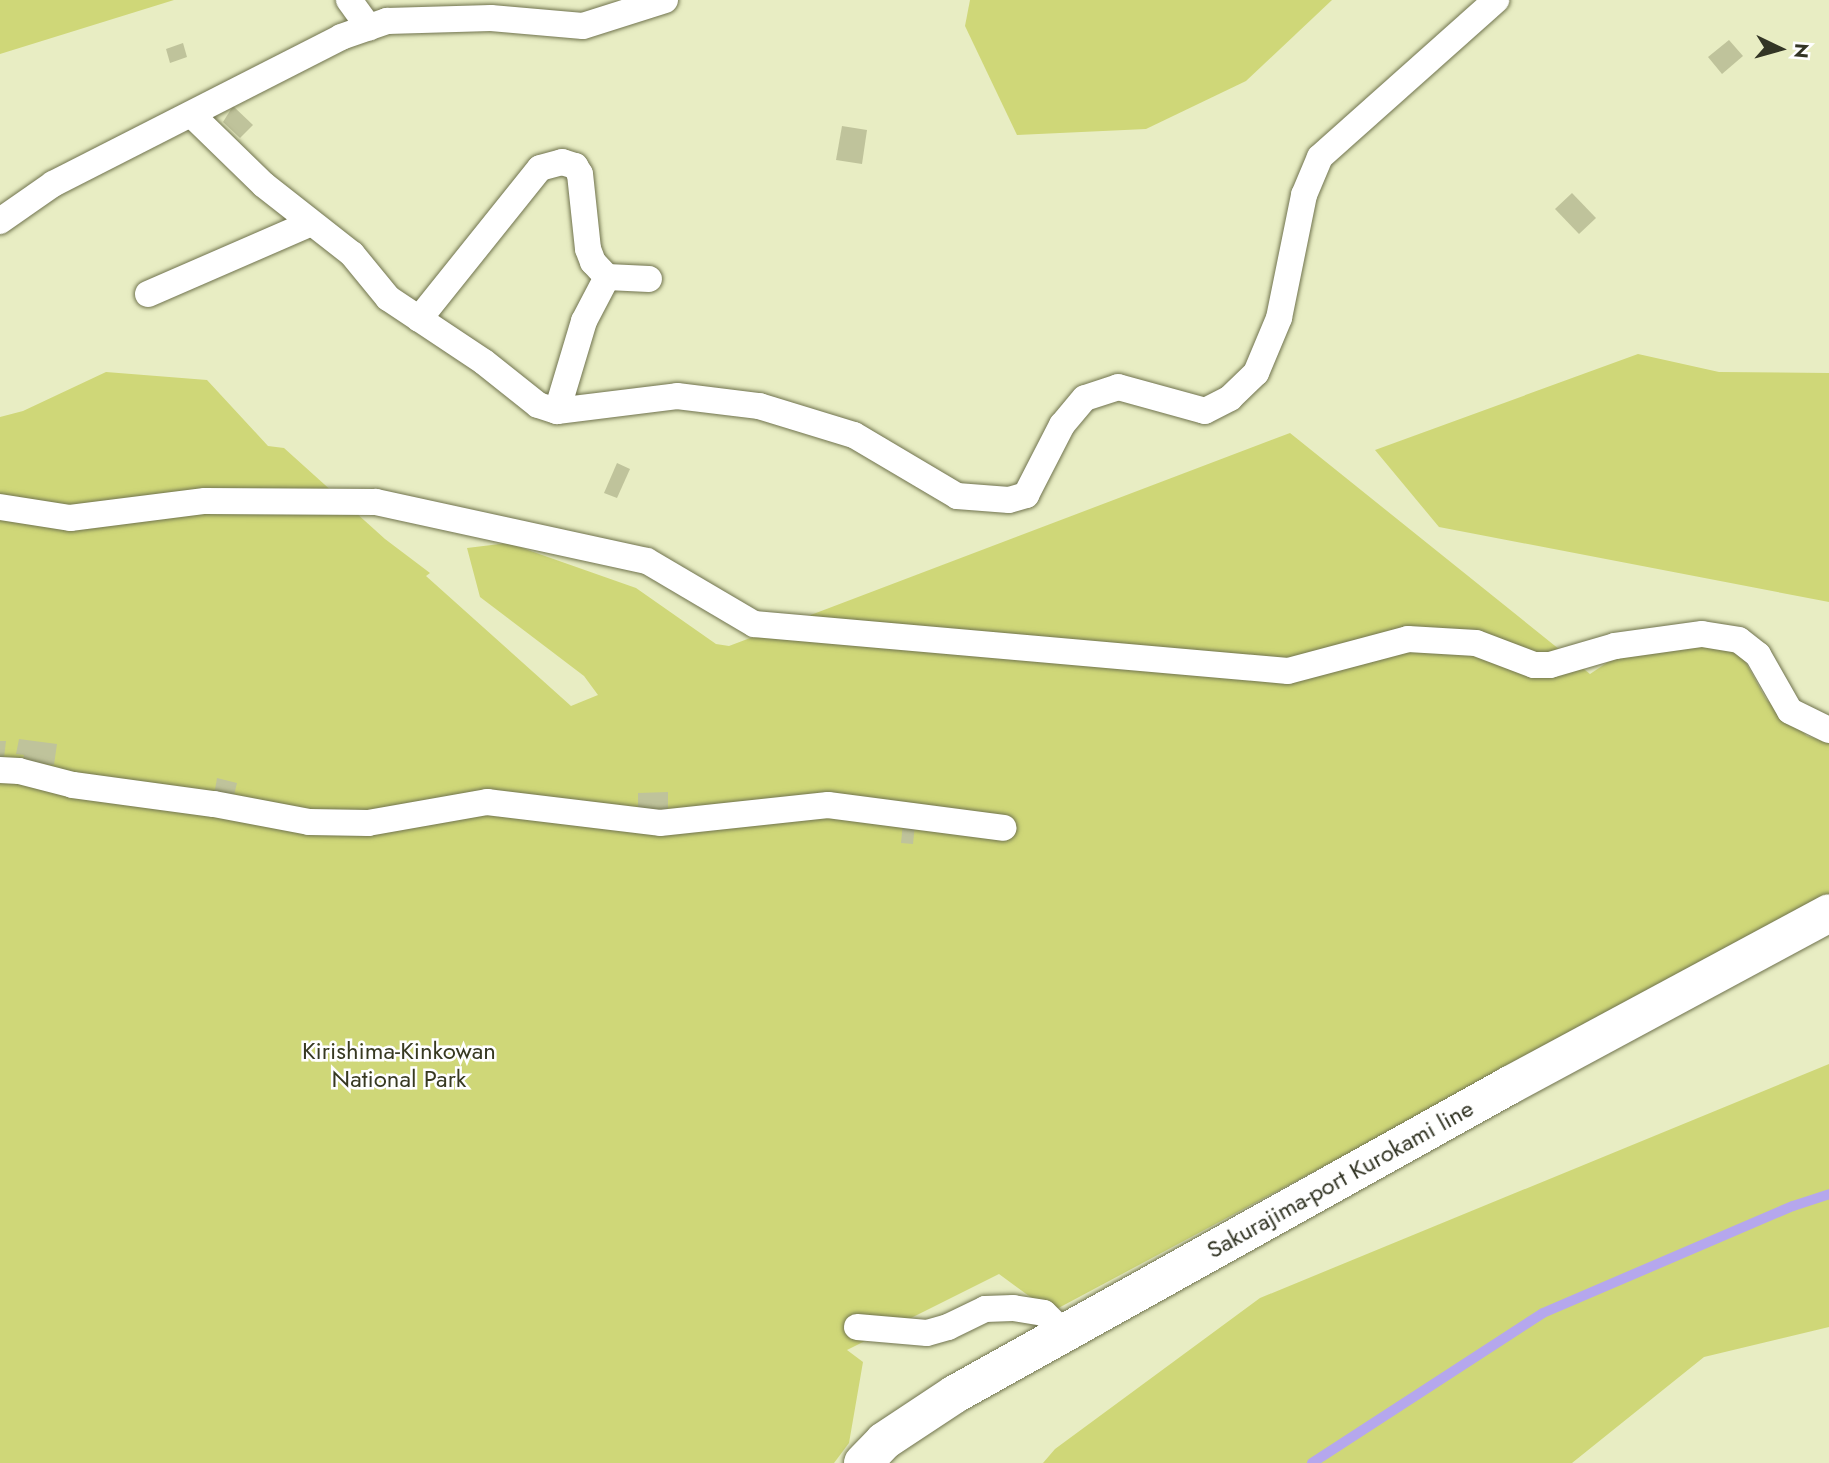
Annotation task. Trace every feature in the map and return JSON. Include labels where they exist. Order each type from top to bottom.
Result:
[{"type":"main road","name":"Sakurajima-port Kurokami line","points":[[863,1463],[884,1441],[955,1394],[1510,1085],[1829,913]]},
{"type":"street","points":[[349,0],[369,28]]},
{"type":"street","points":[[0,221],[53,184],[341,37],[387,21],[491,18],[583,26],[665,0]]},
{"type":"street","points":[[192,115],[264,185],[352,254],[388,298],[484,362],[538,405],[556,411],[677,396],[759,406],[855,435],[957,496],[1009,500],[1026,495],[1062,425],[1085,398],[1118,387],[1205,411],[1230,398],[1256,373],[1279,318],[1304,195],[1320,157],[1496,0]]},
{"type":"street","points":[[419,319],[540,168],[562,162],[575,166],[580,174],[588,250],[593,262],[607,277],[649,279]]},
{"type":"street","points":[[148,294],[311,223]]},
{"type":"street","points":[[556,411],[583,321],[607,277]]},
{"type":"street","points":[[0,507],[71,518],[205,500],[376,502],[647,561],[754,624],[1288,671],[1408,639],[1476,643],[1534,665],[1550,665],[1615,646],[1702,634],[1739,640],[1758,655],[1790,711],[1829,730]]},
{"type":"street","points":[[0,770],[19,771],[73,785],[214,804],[309,822],[368,822],[487,802],[660,823],[828,805],[1004,828]]},
{"type":"street","points":[[857,1327],[927,1333],[948,1327],[985,1309],[1013,1308],[1044,1313],[1064,1333]]},
{"type":"green space","points":[[0,0],[174,0],[0,54]]},
{"type":"green space","points":[[970,0],[1332,0],[1246,81],[1146,129],[1017,135],[965,26]]},
{"type":"green space","points":[[1638,354],[1719,372],[1829,373],[1829,602],[1439,527],[1375,450]]},
{"type":"green space","name":"Kirishima-Kinkowan National Park","points":[[106,372],[207,380],[268,446],[284,448],[385,539],[430,573],[426,576],[571,706],[598,695],[584,676],[480,597],[467,548],[508,543],[636,588],[716,644],[729,646],[1290,433],[1590,674],[1617,656],[1710,646],[1741,654],[1766,699],[1807,736],[1829,743],[1829,896],[1051,1312],[999,1274],[847,1350],[863,1362],[849,1443],[834,1463],[0,1463],[0,417],[23,411]]},
{"type":"green space","points":[[1829,1064],[1829,1327],[1704,1357],[1572,1463],[1043,1463],[1055,1449],[1260,1298]]},
{"type":"building","points":[[1729,40],[1743,56],[1722,74],[1708,57]]},
{"type":"building","points":[[183,43],[187,57],[170,63],[166,49]]},
{"type":"building","points":[[233,106],[253,125],[240,138],[223,122]]},
{"type":"building","points":[[842,126],[867,130],[862,164],[836,160]]},
{"type":"building","points":[[1572,193],[1596,218],[1579,234],[1555,209]]},
{"type":"building","points":[[617,463],[630,469],[617,498],[604,493]]},
{"type":"building","points":[[19,739],[57,744],[54,765],[23,761],[24,755],[16,754]]},
{"type":"building","points":[[0,741],[6,741],[4,758],[0,758]]},
{"type":"building","points":[[217,778],[237,783],[233,799],[214,795]]},
{"type":"building","points":[[668,792],[668,811],[638,812],[638,793]]},
{"type":"building","points":[[903,823],[915,824],[913,844],[901,843]]},
{"type":"waterway","points":[[1312,1463],[1543,1313],[1793,1206],[1829,1194]]}]
